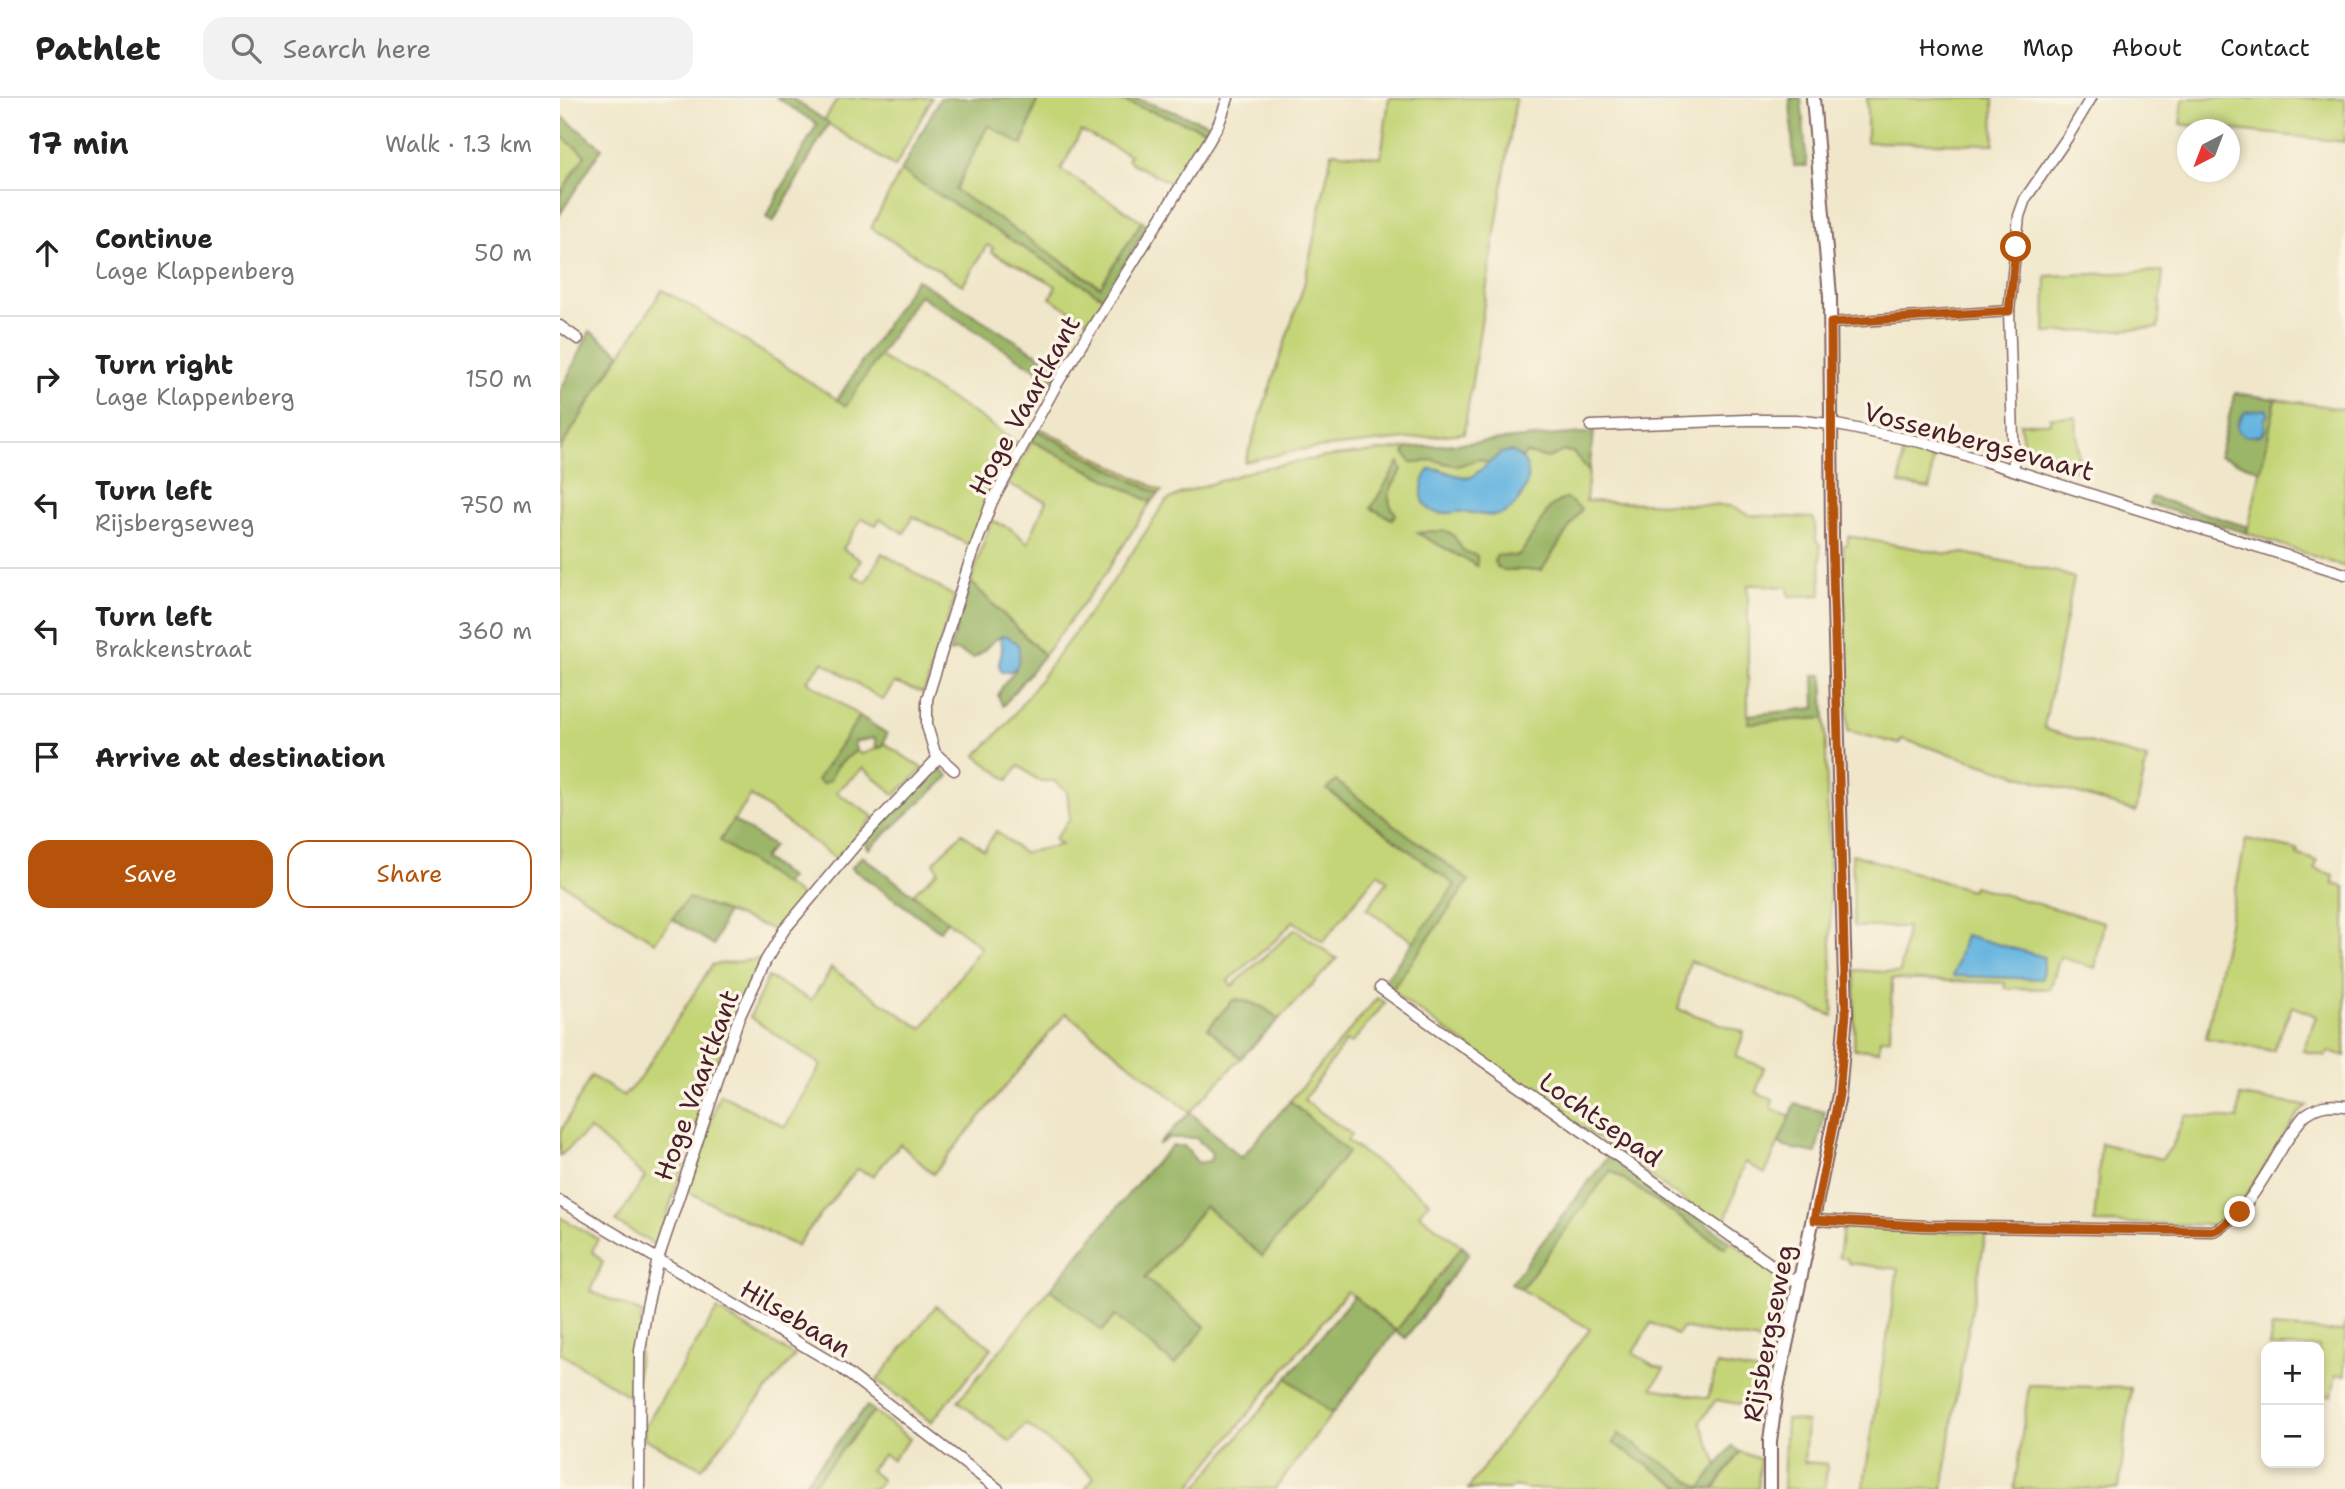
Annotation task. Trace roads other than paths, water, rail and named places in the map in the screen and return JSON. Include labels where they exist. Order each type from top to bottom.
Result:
[{"type":"main road","name":"Rijsbergseweg","points":[[1770,1489],[1770,1441],[1777,1388],[1839,1095],[1846,1014],[1832,536],[1831,323],[1813,98]]},
{"type":"street","name":"Hoge Vaartkant","points":[[954,771],[935,753],[927,726],[927,699],[991,503],[1055,387],[1209,141],[1228,98]]},
{"type":"street","points":[[2014,469],[2009,311],[2018,222],[2023,205],[2091,98]]},
{"type":"street","points":[[1831,323],[2009,311]]},
{"type":"street","points":[[560,326],[578,339]]},
{"type":"street","name":"Vossenbergsevaart","points":[[1591,426],[1746,420],[1796,420],[1832,424],[1930,444],[2345,574]]},
{"type":"street","name":"Hoge Vaartkant","points":[[639,1489],[640,1351],[647,1306],[658,1259],[738,1020],[766,960],[784,930],[849,852],[939,757]]},
{"type":"street","name":"Lochtsepad","points":[[1380,988],[1790,1279],[1800,1282]]},
{"type":"street","points":[[1814,1220],[1924,1226],[2213,1231],[2240,1212],[2305,1115],[2317,1107],[2345,1107]]},
{"type":"street","name":"Hilsebaan","points":[[560,1200],[841,1368],[998,1489]]},
{"type":"water","points":[[2266,409],[2268,414],[2264,420],[2265,430],[2260,435],[2247,436],[2239,432],[2238,424],[2245,412]]},
{"type":"water","points":[[1510,451],[1523,460],[1528,475],[1520,498],[1507,512],[1493,516],[1461,512],[1441,513],[1426,506],[1422,488],[1430,469],[1472,477],[1501,453]]},
{"type":"water","points":[[1001,636],[1007,636],[1018,644],[1018,664],[1008,672],[1002,672],[999,665]]},
{"type":"water","points":[[1965,935],[2044,957],[2042,979],[1953,976]]}]
